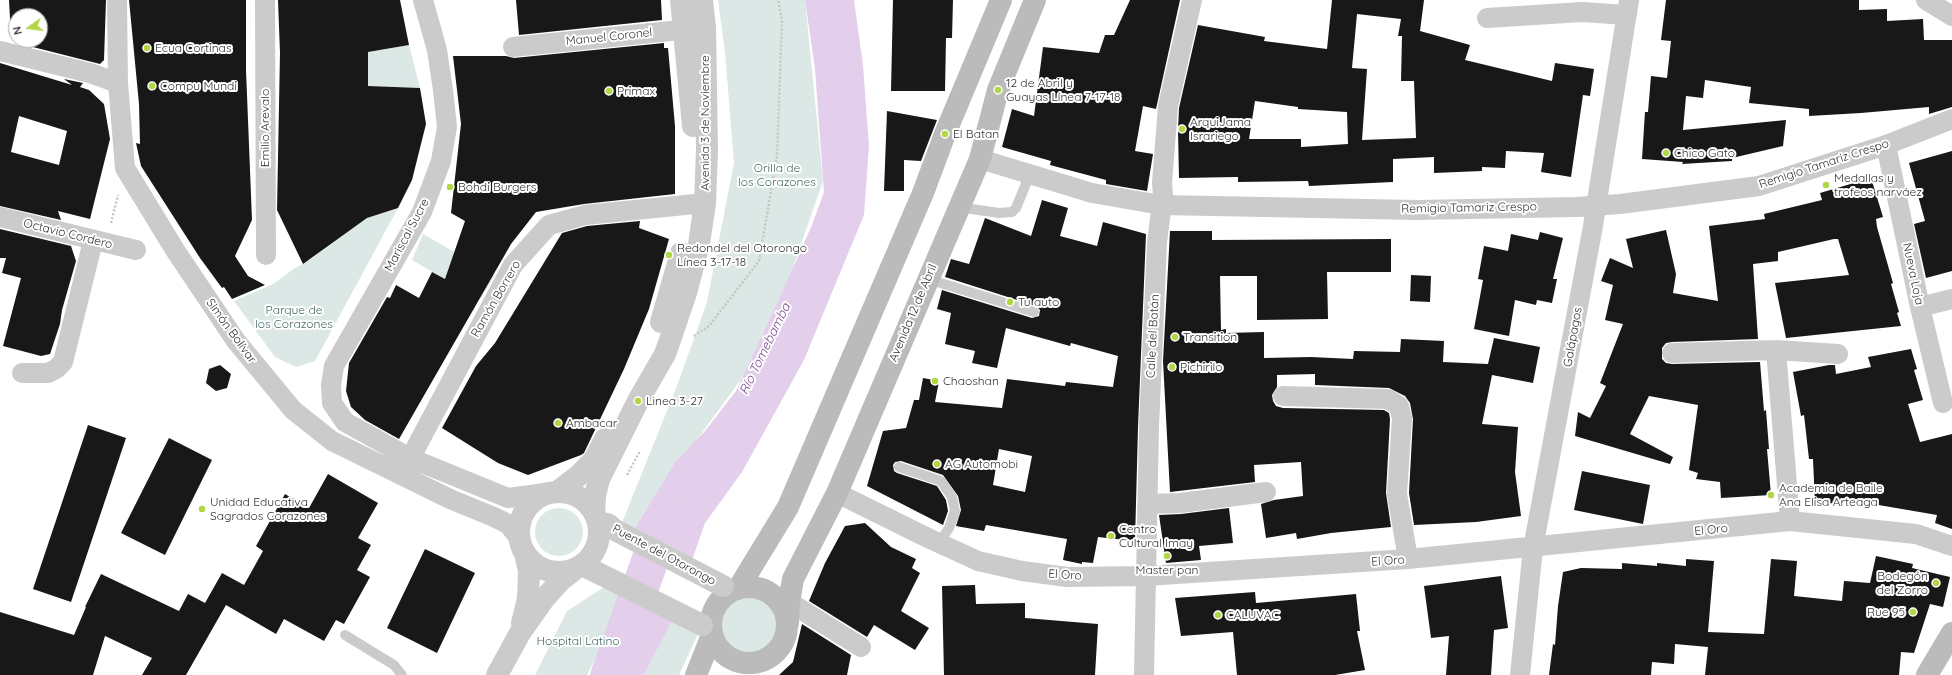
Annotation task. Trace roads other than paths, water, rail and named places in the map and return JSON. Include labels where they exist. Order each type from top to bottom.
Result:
[{"type":"main road","points":[[696,675],[716,607],[731,589],[788,507],[923,193],[945,134],[1001,0]]},
{"type":"main road","name":"Avenida 12 de Abril","points":[[709,630],[723,654],[732,660],[748,664],[756,668],[774,655],[782,646],[787,635],[788,612],[793,579],[837,493],[958,207],[980,159],[998,90],[1035,0]]},
{"type":"main road","points":[[731,589],[757,588],[775,596],[788,612]]},
{"type":"main road","points":[[1927,675],[1952,634]]},
{"type":"street","name":"Simón Bolívar","points":[[117,0],[118,83],[125,168],[175,250],[236,341],[293,410],[332,441],[401,476],[508,524],[523,546]]},
{"type":"street","name":"Emilio Arevalo","points":[[264,0],[266,255]]},
{"type":"street","name":"Mariscal Sucre","points":[[410,458],[345,422],[332,403],[331,385],[334,366],[422,212],[441,161],[447,127],[443,90],[437,50],[423,0]]},
{"type":"street","name":"Avenida 3 de Noviembre","points":[[554,492],[578,476],[594,460],[620,412],[658,332],[697,204],[707,150],[694,28],[681,0]]},
{"type":"street","name":"Avenida 3 de Noviembre","points":[[694,28],[702,0]]},
{"type":"street","name":"Calle del Batán","points":[[1144,675],[1148,427],[1157,242],[1168,106],[1192,0]]},
{"type":"street","points":[[1926,0],[1952,16]]},
{"type":"street","points":[[1487,18],[1582,12],[1628,7]]},
{"type":"street","name":"Galápagos","points":[[1520,675],[1533,548],[1597,205],[1628,7]]},
{"type":"street","name":"Manuel Coronel","points":[[513,47],[694,28]]},
{"type":"street","points":[[0,51],[90,73],[118,83]]},
{"type":"street","name":"Remigio Tamariz Crespo","points":[[980,159],[1092,193],[1161,205],[1418,210],[1597,205],[1620,204],[1759,186],[1886,144],[1952,119]]},
{"type":"street","name":"Nueva Loja","points":[[1886,144],[1920,307],[1943,403]]},
{"type":"street","name":"Avenida 3 de Noviembre","points":[[600,518],[595,496],[600,479],[638,401],[665,354],[686,293],[698,244],[697,204]]},
{"type":"street","name":"Ramón Borrero","points":[[401,476],[513,265],[549,225],[585,215],[697,204]]},
{"type":"street","name":"Octavio Cordero","points":[[0,217],[136,250]]},
{"type":"street","points":[[22,373],[48,373],[56,369],[63,362],[100,242]]},
{"type":"street","points":[[1920,307],[1952,298]]},
{"type":"street","points":[[1672,353],[1776,350],[1838,354]]},
{"type":"street","points":[[1776,350],[1790,521]]},
{"type":"street","points":[[1283,396],[1388,399],[1399,406],[1402,418],[1397,494],[1408,559]]},
{"type":"street","points":[[410,458],[508,498],[554,492],[570,494],[582,499],[600,518],[597,544],[591,556],[582,568],[561,580],[544,599],[520,633],[497,675]]},
{"type":"street","points":[[520,633],[528,599],[529,571],[523,546],[522,518],[526,509],[542,496],[554,492]]},
{"type":"street","points":[[1147,504],[1180,503],[1266,492]]},
{"type":"street","name":"El Oro","points":[[837,493],[978,561],[1022,571],[1067,577],[1146,576],[1408,559],[1533,548],[1790,521],[1916,534],[1952,546]]},
{"type":"street","name":"Puente del Otorongo","points":[[600,518],[615,530],[731,589]]},
{"type":"street","points":[[523,546],[535,563],[547,570],[566,572],[582,568],[709,630]]},
{"type":"street","points":[[788,612],[861,647]]},
{"type":"lane","points":[[958,207],[999,213],[1012,212],[1016,208],[1030,174]]},
{"type":"lane","points":[[928,279],[1034,312]]},
{"type":"lane","points":[[899,467],[941,481],[952,497],[955,511],[949,528],[939,543]]},
{"type":"lane","points":[[345,635],[394,665],[402,675]]},
{"type":"water","points":[[805,0],[854,0],[863,65],[869,146],[864,215],[804,360],[742,472],[705,523],[691,563],[632,533],[675,462],[705,431],[736,391],[812,225],[824,192],[815,69]]},
{"type":"water","points":[[628,594],[672,621],[644,675],[590,675]]},
{"type":"waterway","name":"Río Tomebamba","points":[[609,675],[667,513]]},
{"type":"place","name":"Ecua Cortinas","points":[[147,48]]},
{"type":"place","name":"Compu Mundi","points":[[152,86]]},
{"type":"place","name":"12 de Abril y Guayas Línea 7-17-18","points":[[998,90]]},
{"type":"place","name":"Primax","points":[[609,91]]},
{"type":"place","name":"ArquiJama Israriego","points":[[1182,129]]},
{"type":"place","name":"El Batan","points":[[945,134]]},
{"type":"place","name":"Chico Gato","points":[[1666,153]]},
{"type":"place","name":"Medallas y trofeos narváez","points":[[1826,185]]},
{"type":"place","name":"Bohdi Burgers","points":[[450,187]]},
{"type":"place","name":"Redondel del Otorongo Línea 3-17-18","points":[[669,255]]},
{"type":"place","name":"Tu auto","points":[[1010,302]]},
{"type":"place","name":"Transition","points":[[1175,337]]},
{"type":"place","name":"Pichirilo","points":[[1172,367]]},
{"type":"place","name":"Chaoshan","points":[[935,381]]},
{"type":"place","name":"Linea 3-27","points":[[638,401]]},
{"type":"place","name":"Ambacar","points":[[558,423]]},
{"type":"place","name":"AG Automobi","points":[[937,464]]},
{"type":"place","name":"Academia de Baile Ana Elisa Arteaga","points":[[1771,495]]},
{"type":"place","name":"Unidad Educativa Sagrados Corazones","points":[[202,509]]},
{"type":"place","name":"Centro Cultural Imay","points":[[1111,536]]},
{"type":"place","name":"Master pan","points":[[1167,556]]},
{"type":"place","name":"Bodegón del Zorro","points":[[1936,583]]},
{"type":"place","name":"Rue 95","points":[[1913,612]]},
{"type":"place","name":"CALUVAC","points":[[1218,615]]},
{"type":"park label","name":"Orilla de los Corazones","points":[[777,175]]},
{"type":"park label","name":"Parque de los Corazones","points":[[294,317]]},
{"type":"park label","name":"Hospital Latino","points":[[578,641]]}]
